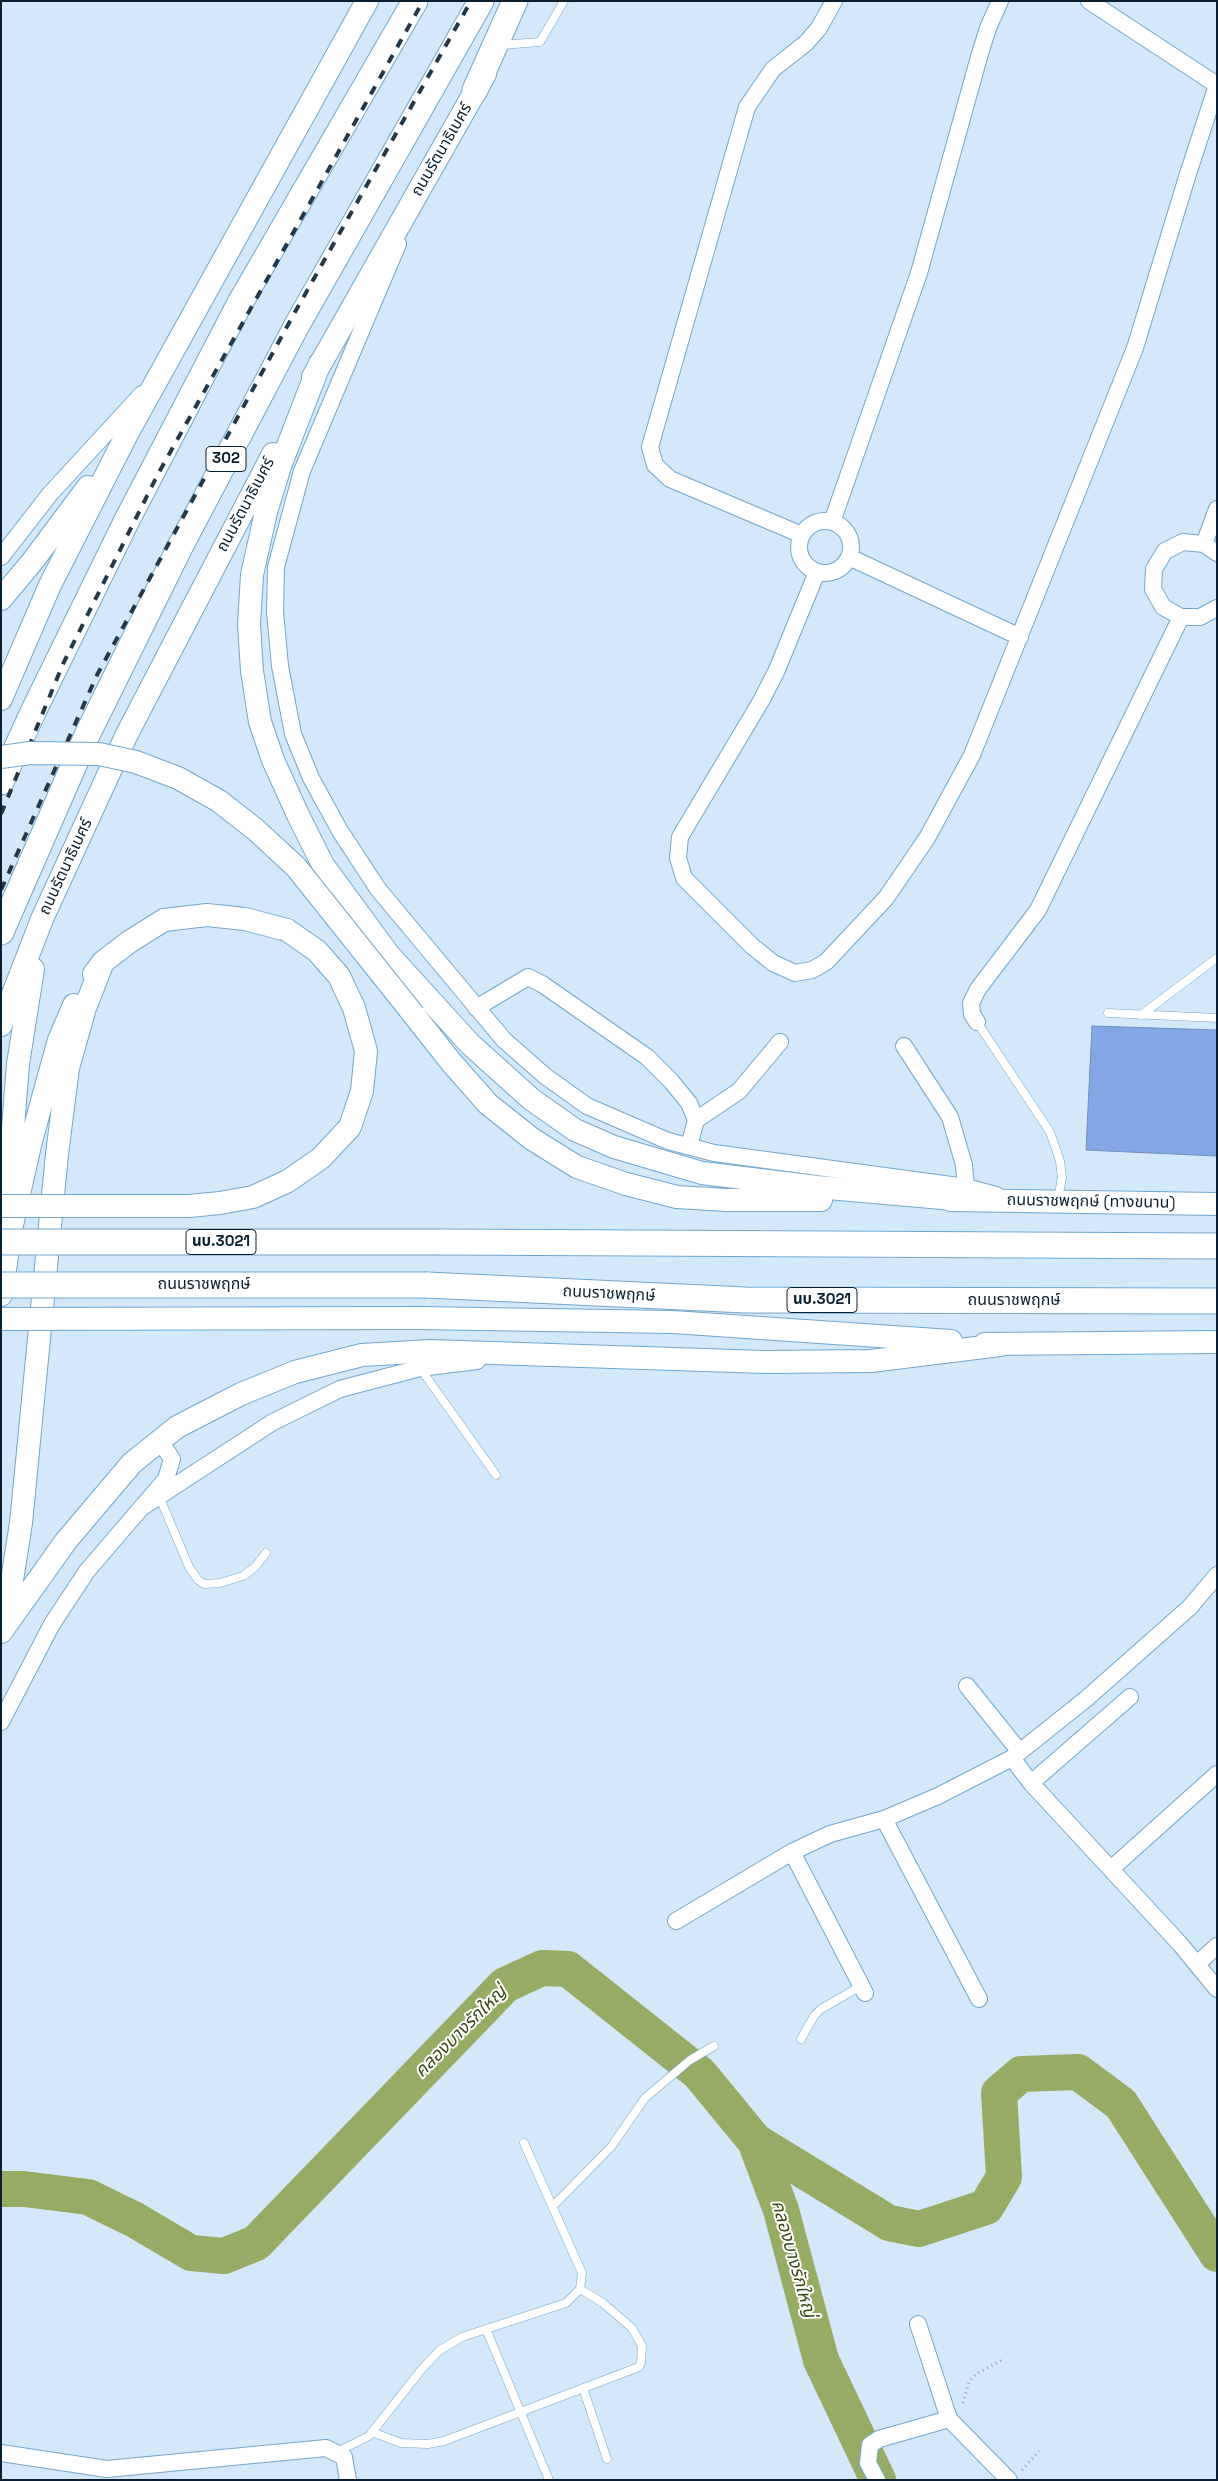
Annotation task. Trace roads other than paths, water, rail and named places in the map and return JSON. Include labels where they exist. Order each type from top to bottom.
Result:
[{"type":"main road","points":[[1,699],[50,585],[127,434],[367,1]]},
{"type":"main road","points":[[1,782],[127,520],[240,304],[415,1]]},
{"type":"main road","name":"ถนนรัตนาธิเบศร์","points":[[1,932],[88,733],[181,545],[298,325],[481,1]]},
{"type":"main road","points":[[476,90],[515,1]]},
{"type":"main road","name":"ถนนรัตนาธิเบศร์","points":[[1,1025],[42,919],[126,734],[320,363],[526,1]]},
{"type":"main road","points":[[320,363],[280,466],[252,575],[249,625],[252,670],[260,722],[273,760],[298,815],[323,865],[389,955],[470,1044],[531,1099],[575,1130],[614,1147],[702,1173],[807,1186],[966,1193]]},
{"type":"main road","points":[[1,599],[32,562],[127,434]]},
{"type":"main road","points":[[1,757],[45,752],[99,754],[136,762],[178,778],[219,801],[256,830],[296,867],[451,1062],[488,1104],[532,1139],[577,1166],[626,1184],[677,1197],[727,1200],[966,1193]]},
{"type":"main road","points":[[1,1206],[189,1206],[253,1197],[288,1181],[321,1158],[350,1128],[362,1091],[366,1051],[354,1008],[339,976],[317,951],[287,930],[244,919],[207,916],[164,920],[129,942],[103,962],[75,1001],[59,1040],[12,1225],[1,1295]]},
{"type":"main road","points":[[1,1286],[18,1064],[42,919]]},
{"type":"main road","points":[[1,1623],[11,1584],[21,1523],[57,1154],[68,1068],[85,1008],[103,962]]},
{"type":"main road","name":"ถนนราชพฤกษ์ (ทางขนาน)","points":[[966,1193],[1016,1201],[1217,1204]]},
{"type":"main road","name":"นบ.3021","points":[[1,1242],[1217,1246]]},
{"type":"main road","name":"ถนนราชพฤกษ์","points":[[1,1286],[427,1285],[745,1300],[1217,1301]]},
{"type":"main road","points":[[1,1319],[418,1318],[673,1322],[1000,1345],[1217,1342]]},
{"type":"main road","points":[[1,1632],[66,1541],[132,1463],[176,1427],[250,1391],[295,1372],[362,1355],[430,1351],[765,1362],[871,1361],[1000,1345]]},
{"type":"street","points":[[802,535],[670,479],[655,465],[650,447],[747,107],[772,69],[806,43],[819,28],[834,1]]},
{"type":"street","points":[[832,522],[919,273],[979,57],[988,28],[1000,1]]},
{"type":"street","points":[[817,572],[765,694],[680,837],[678,858],[684,878],[752,946],[773,963],[795,973],[812,970],[837,952],[886,898],[927,838],[972,755],[1135,348],[1217,85],[1089,1]]},
{"type":"street","points":[[420,188],[374,306],[331,399],[302,472],[276,567],[275,612],[280,666],[293,734],[311,778],[340,831],[378,889],[504,1040],[545,1076],[587,1106],[631,1126],[714,1154],[966,1193],[964,1165],[950,1117],[904,1046]]},
{"type":"street","points":[[1,557],[50,494],[156,379]]},
{"type":"street","points":[[1217,509],[1210,549],[1183,542],[1165,551],[1154,569],[1153,589],[1163,608],[1181,618],[1200,617],[1217,608]]},
{"type":"street","points":[[832,522],[840,526],[850,540],[849,557],[844,565],[836,571],[817,572],[803,561],[799,544],[802,535],[812,524],[832,522]]},
{"type":"street","points":[[849,557],[1020,637]]},
{"type":"street","points":[[977,1022],[972,1014],[972,1003],[978,989],[1038,910],[1181,618]]},
{"type":"street","points":[[476,1008],[528,977],[647,1058],[672,1081],[689,1103],[696,1120],[689,1146]]},
{"type":"street","points":[[696,1120],[739,1092],[780,1042]]},
{"type":"street","points":[[144,1506],[273,1422],[340,1390],[420,1368],[562,1354]]},
{"type":"street","points":[[1,1722],[62,1609],[87,1571],[166,1479],[172,1459],[160,1440]]},
{"type":"street","points":[[676,1921],[792,1852],[830,1834],[884,1819],[938,1796],[1016,1755],[1086,1699],[1182,1614],[1217,1575]]},
{"type":"street","points":[[967,1686],[1016,1755],[1031,1783],[1197,1964],[1217,1989]]},
{"type":"street","points":[[1031,1783],[1130,1697]]},
{"type":"street","points":[[1111,1869],[1217,1774]]},
{"type":"street","points":[[884,1819],[979,1999]]},
{"type":"street","points":[[792,1852],[863,1990]]},
{"type":"street","points":[[1197,1964],[1217,1946]]},
{"type":"street","points":[[918,2324],[952,2422],[1014,2476]]},
{"type":"street","points":[[876,2480],[868,2463],[870,2445],[879,2439],[952,2422]]},
{"type":"street","points":[[1,2453],[89,2473],[107,2469],[326,2448],[344,2457],[348,2480]]},
{"type":"lane","points":[[501,45],[540,42],[564,1]]},
{"type":"lane","points":[[1141,1015],[1217,958]]},
{"type":"lane","points":[[1108,1013],[1217,1018]]},
{"type":"lane","points":[[977,1022],[1050,1132],[1060,1161],[1062,1178],[1057,1201]]},
{"type":"lane","points":[[420,1368],[496,1475]]},
{"type":"lane","points":[[158,1496],[189,1567],[204,1584],[220,1583],[242,1576],[255,1567],[266,1553]]},
{"type":"lane","points":[[801,2039],[814,2016],[821,2009],[863,1990]]},
{"type":"lane","points":[[553,2206],[611,2147],[652,2091],[690,2060],[714,2046]]},
{"type":"lane","points":[[336,2453],[369,2436],[421,2370],[440,2350],[462,2336],[566,2303],[580,2290],[582,2273],[524,2143]]},
{"type":"lane","points":[[372,2432],[401,2443],[428,2444],[444,2441],[639,2367],[642,2346],[627,2323],[603,2304],[580,2290]]},
{"type":"lane","points":[[486,2329],[549,2480]]},
{"type":"lane","points":[[583,2388],[607,2459]]},
{"type":"waterway","name":"คลองบางรักใหญ่","points":[[1,2189],[24,2189],[88,2197],[135,2220],[191,2253],[224,2256],[256,2243],[505,1985],[542,1968],[568,1969],[699,2073],[755,2141],[781,2210],[821,2360],[878,2480]]},
{"type":"waterway","points":[[755,2141],[889,2223],[919,2229],[986,2207],[1004,2177],[999,2093],[1021,2074],[1078,2072],[1121,2104],[1217,2254]]},
{"type":"railway","points":[[1,814],[63,664],[158,474],[423,1]]},
{"type":"railway","points":[[1,890],[97,675],[295,312],[471,1]]}]
